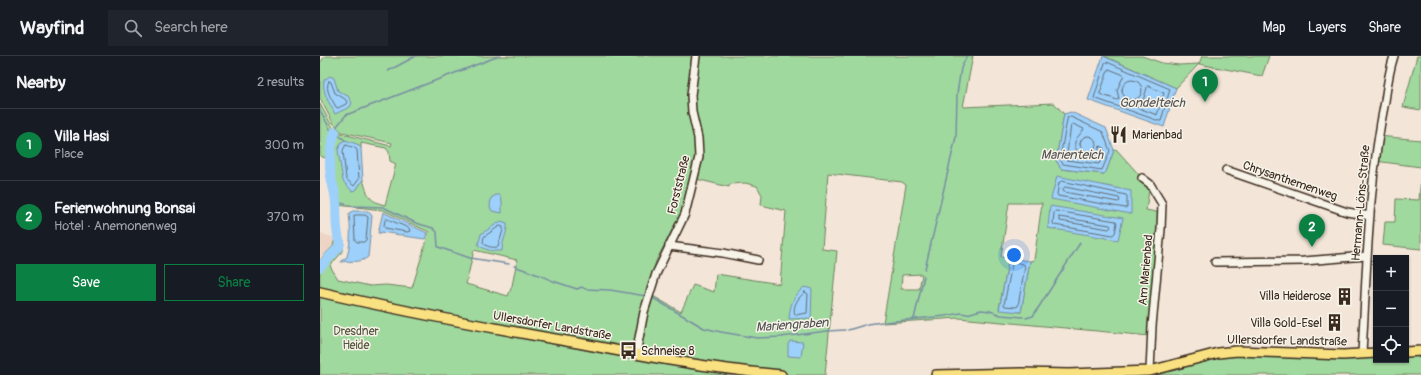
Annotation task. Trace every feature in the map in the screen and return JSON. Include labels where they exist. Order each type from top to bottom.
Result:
[{"type":"main road","name":"Ullersdorfer Landstraße","points":[[320,292],[370,304],[636,354],[703,366],[781,375]]},
{"type":"main road","name":"Ullersdorfer Landstraße","points":[[936,375],[1021,373],[1069,374],[1150,371],[1218,353],[1237,351],[1343,355],[1373,353]]},
{"type":"main road","points":[[1409,352],[1421,351]]},
{"type":"street","name":"Forststraße","points":[[636,354],[644,312],[659,267],[685,214],[699,156],[698,138],[692,112],[691,96],[696,56]]},
{"type":"street","name":"Hermann-Löns-Straße","points":[[1362,353],[1366,256],[1378,136],[1394,56]]},
{"type":"street","name":"Chrysanthemenweg","points":[[1226,170],[1347,212],[1370,216]]},
{"type":"street","name":"Am Marienbad","points":[[1142,178],[1150,184],[1162,204],[1150,371]]},
{"type":"street","points":[[669,246],[723,253],[758,260]]},
{"type":"street","points":[[1215,262],[1304,261],[1366,256]]},
{"type":"shaded area","points":[[320,233],[335,238],[333,246],[320,260]]},
{"type":"green space","name":"Dresdner Heide","points":[[325,56],[693,56],[687,98],[696,150],[693,95],[698,56],[973,56],[963,107],[1054,103],[1064,114],[1056,160],[1061,169],[1104,174],[1114,150],[1116,149],[1142,178],[1150,184],[1146,210],[1161,213],[1150,336],[959,318],[883,323],[906,185],[902,182],[828,173],[822,249],[837,251],[825,375],[320,375],[320,260],[333,246],[335,238],[344,240],[343,251],[330,266],[338,279],[370,286],[386,285],[412,288],[429,232],[383,210],[337,205],[331,160],[320,156],[320,104],[332,126],[343,134],[391,146],[392,143],[342,132],[333,123],[320,98],[320,63]],"holes":[[[361,143],[386,148],[389,152],[390,161],[396,164],[385,205],[375,202],[370,197],[363,180],[356,190],[357,144],[361,148]],[[696,156],[697,178],[729,187],[730,184],[745,183],[757,186],[762,195],[761,205],[786,211],[780,284],[716,274],[714,292],[693,285],[681,312],[653,296],[647,313],[642,312],[656,261],[682,211]],[[1009,203],[1042,203],[1034,260],[1030,261],[1021,312],[999,309],[1009,258],[1001,257]],[[474,250],[517,260],[512,286],[508,296],[466,284]],[[922,274],[919,289],[901,289],[902,275]]]},
{"type":"green space","points":[[1104,56],[1142,56],[1162,63],[1179,65],[1199,64],[1176,88]]},
{"type":"green space","points":[[1202,56],[1269,56],[1262,76],[1199,64]]},
{"type":"green space","points":[[1417,56],[1421,56],[1421,110],[1403,107]]},
{"type":"green space","points":[[1378,136],[1421,140],[1421,167],[1375,161]]},
{"type":"green space","points":[[1421,177],[1421,249],[1383,245],[1385,222],[1395,222],[1396,199],[1419,200]]},
{"type":"green space","points":[[1237,351],[1373,353],[1373,363],[1409,363],[1409,352],[1421,352],[1421,375],[1039,375],[1149,374]]},
{"type":"water","name":"Gondelteich","points":[[1103,56],[1176,88],[1164,127],[1088,100]]},
{"type":"water","points":[[330,76],[334,78],[338,91],[348,96],[352,103],[350,107],[335,114],[326,97],[324,89],[324,80]]},
{"type":"water","name":"Marienteich","points":[[1071,112],[1106,128],[1114,150],[1104,174],[1061,169],[1056,160],[1064,114]]},
{"type":"water","points":[[345,140],[357,144],[361,148],[363,180],[356,190],[352,191],[343,181],[338,150],[341,143]]},
{"type":"water","name":"Marienteich","points":[[1057,176],[1131,191],[1131,214],[1051,199]]},
{"type":"water","points":[[496,195],[500,195],[502,201],[502,213],[492,211],[490,207],[491,198]]},
{"type":"water","points":[[1050,206],[1123,218],[1118,240],[1048,228]]},
{"type":"water","points":[[352,211],[368,211],[372,216],[368,257],[358,261],[341,262],[347,257],[350,236],[349,214]]},
{"type":"water","points":[[383,212],[427,233],[425,239],[404,236],[403,234],[378,233]]},
{"type":"water","points":[[501,221],[507,223],[507,230],[502,251],[490,250],[478,245],[481,234]]},
{"type":"water","points":[[1009,258],[1030,261],[1021,312],[999,310]]},
{"type":"water","points":[[804,287],[812,289],[811,318],[789,319],[793,301]]},
{"type":"water","points":[[790,341],[803,342],[801,357],[788,356],[788,345]]},
{"type":"waterway","points":[[388,71],[416,56]]},
{"type":"waterway","points":[[337,126],[346,115],[499,56]]},
{"type":"waterway","points":[[925,269],[956,137],[957,94],[961,68],[967,56]]},
{"type":"waterway","points":[[320,110],[330,129],[345,140]]},
{"type":"waterway","name":"Mariengraben","points":[[320,267],[339,247],[340,243],[337,228],[336,197],[330,167],[330,155],[335,132]]},
{"type":"waterway","name":"Mariengraben","points":[[336,202],[353,206],[383,207],[416,223],[433,228],[437,232],[438,247],[470,258],[509,264]]},
{"type":"waterway","name":"Mariengraben","points":[[1026,318],[1033,316],[1080,243]]},
{"type":"waterway","name":"Mariengraben","points":[[514,266],[577,289],[582,287],[585,289],[610,290],[646,296]]},
{"type":"waterway","points":[[914,319],[924,276]]},
{"type":"waterway","name":"Mariengraben","points":[[653,298],[704,328],[721,332],[757,338],[845,330]]},
{"type":"waterway","name":"Mariengraben","points":[[885,322],[961,313],[967,314],[981,310],[990,311],[1001,315],[1023,317]]},
{"type":"waterway","points":[[848,330],[868,324],[882,322]]},
{"type":"place","name":"Villa Hasi","points":[[1205,102]]},
{"type":"place","name":"Marienbad","points":[[1119,135]]},
{"type":"place","name":"Ferienwohnung Bonsai","points":[[1312,247]]},
{"type":"place","name":"Villa Heiderose","points":[[1344,296]]},
{"type":"place","name":"Villa Gold-Esel","points":[[1335,323]]},
{"type":"place","name":"Schneise 8","points":[[628,351]]}]
